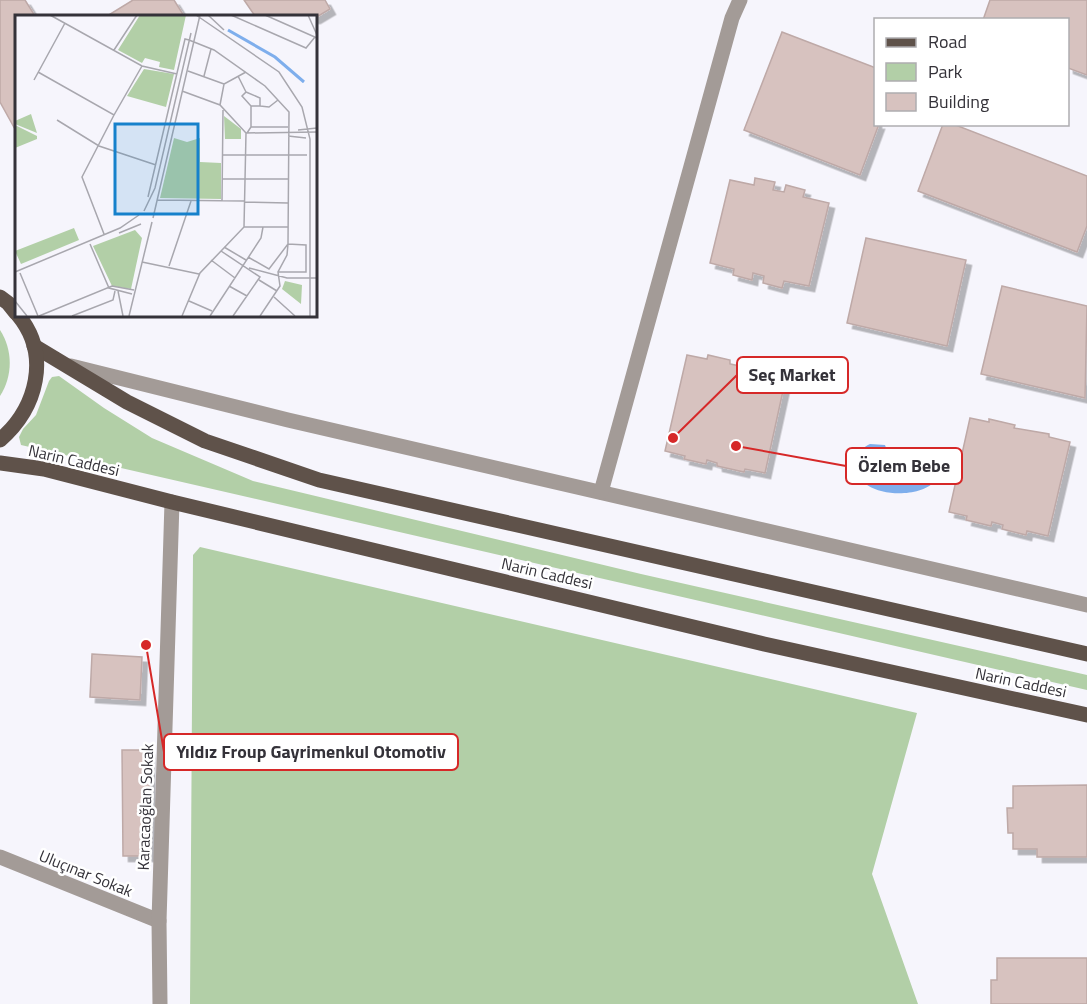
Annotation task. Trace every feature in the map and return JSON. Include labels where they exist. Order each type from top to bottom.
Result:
[{"type":"main road","points":[[0,297],[15,312]]},
{"type":"main road","points":[[0,440],[20,420],[32,397],[37,372],[34,346],[24,322],[19,316]]},
{"type":"main road","points":[[34,346],[127,402],[205,441],[319,480],[1087,654]]},
{"type":"main road","name":"Narin Caddesi","points":[[0,463],[44,469],[172,502],[764,644],[1087,715]]},
{"type":"street","points":[[601,492],[732,18],[740,0]]},
{"type":"street","points":[[66,365],[288,420],[1087,605]]},
{"type":"street","name":"Karacaoğlan Sokak","points":[[160,1004],[159,921],[172,502]]},
{"type":"street","name":"Uluçınar Sokak","points":[[0,857],[159,921]]},
{"type":"green space","points":[[0,330],[7,346],[10,363],[7,380],[0,396]]},
{"type":"green space","points":[[59,376],[152,438],[253,481],[641,574],[1087,675],[1087,690],[21,445],[19,437],[36,415],[49,381],[52,377]]},
{"type":"green space","points":[[200,547],[917,713],[872,874],[918,1004],[190,1004],[193,555]]},
{"type":"water","points":[[870,444],[885,445],[891,455],[902,459],[919,448],[932,450],[940,467],[936,480],[923,489],[906,493],[887,492],[870,487],[859,476],[856,461],[861,451]]},
{"type":"building","points":[[0,0],[25,0],[34,15],[15,15],[15,129],[0,102]]},
{"type":"building","points":[[133,0],[174,0],[183,15],[109,15]]},
{"type":"building","points":[[244,0],[325,0],[330,9],[316,17],[316,15],[254,15]]},
{"type":"building","points":[[990,0],[1087,0],[1087,75],[1069,68],[1069,18],[984,18]]},
{"type":"building","points":[[782,32],[874,67],[874,126],[878,126],[860,175],[744,130]]},
{"type":"building","points":[[942,126],[958,126],[1087,176],[1087,226],[1077,252],[918,191]]},
{"type":"building","points":[[755,178],[775,182],[773,190],[784,192],[786,185],[805,190],[803,197],[829,203],[809,286],[784,281],[782,288],[763,283],[764,276],[753,273],[752,280],[733,275],[734,269],[710,263],[730,180],[754,185]]},
{"type":"building","points":[[866,238],[966,260],[947,346],[847,323]]},
{"type":"building","points":[[1002,286],[1087,306],[1085,398],[981,374]]},
{"type":"building","points":[[687,355],[707,359],[708,355],[730,360],[730,364],[740,366],[740,363],[768,369],[768,373],[786,377],[765,473],[745,469],[744,472],[717,466],[717,463],[707,460],[706,464],[684,459],[685,456],[665,451]]},
{"type":"building","points":[[970,418],[989,422],[989,419],[1015,425],[1014,428],[1049,434],[1049,437],[1070,442],[1048,536],[1027,531],[1026,535],[1002,529],[1003,525],[992,522],[991,526],[966,520],[967,516],[949,512]]},
{"type":"building","points":[[92,654],[142,657],[140,700],[90,697]]},
{"type":"building","points":[[122,750],[149,750],[150,856],[123,856]]},
{"type":"building","points":[[1087,785],[1087,857],[1037,857],[1037,849],[1013,849],[1013,833],[1008,833],[1007,808],[1013,808],[1013,786]]},
{"type":"building","points":[[997,958],[1087,958],[1087,1004],[991,1004],[991,980],[997,980]]},
{"type":"place","name":"Seç Market","points":[[673,438]]},
{"type":"place","name":"Özlem Bebe","points":[[736,446]]},
{"type":"place","name":"Yıldız Froup Gayrimenkul Otomotiv","points":[[146,645]]}]
